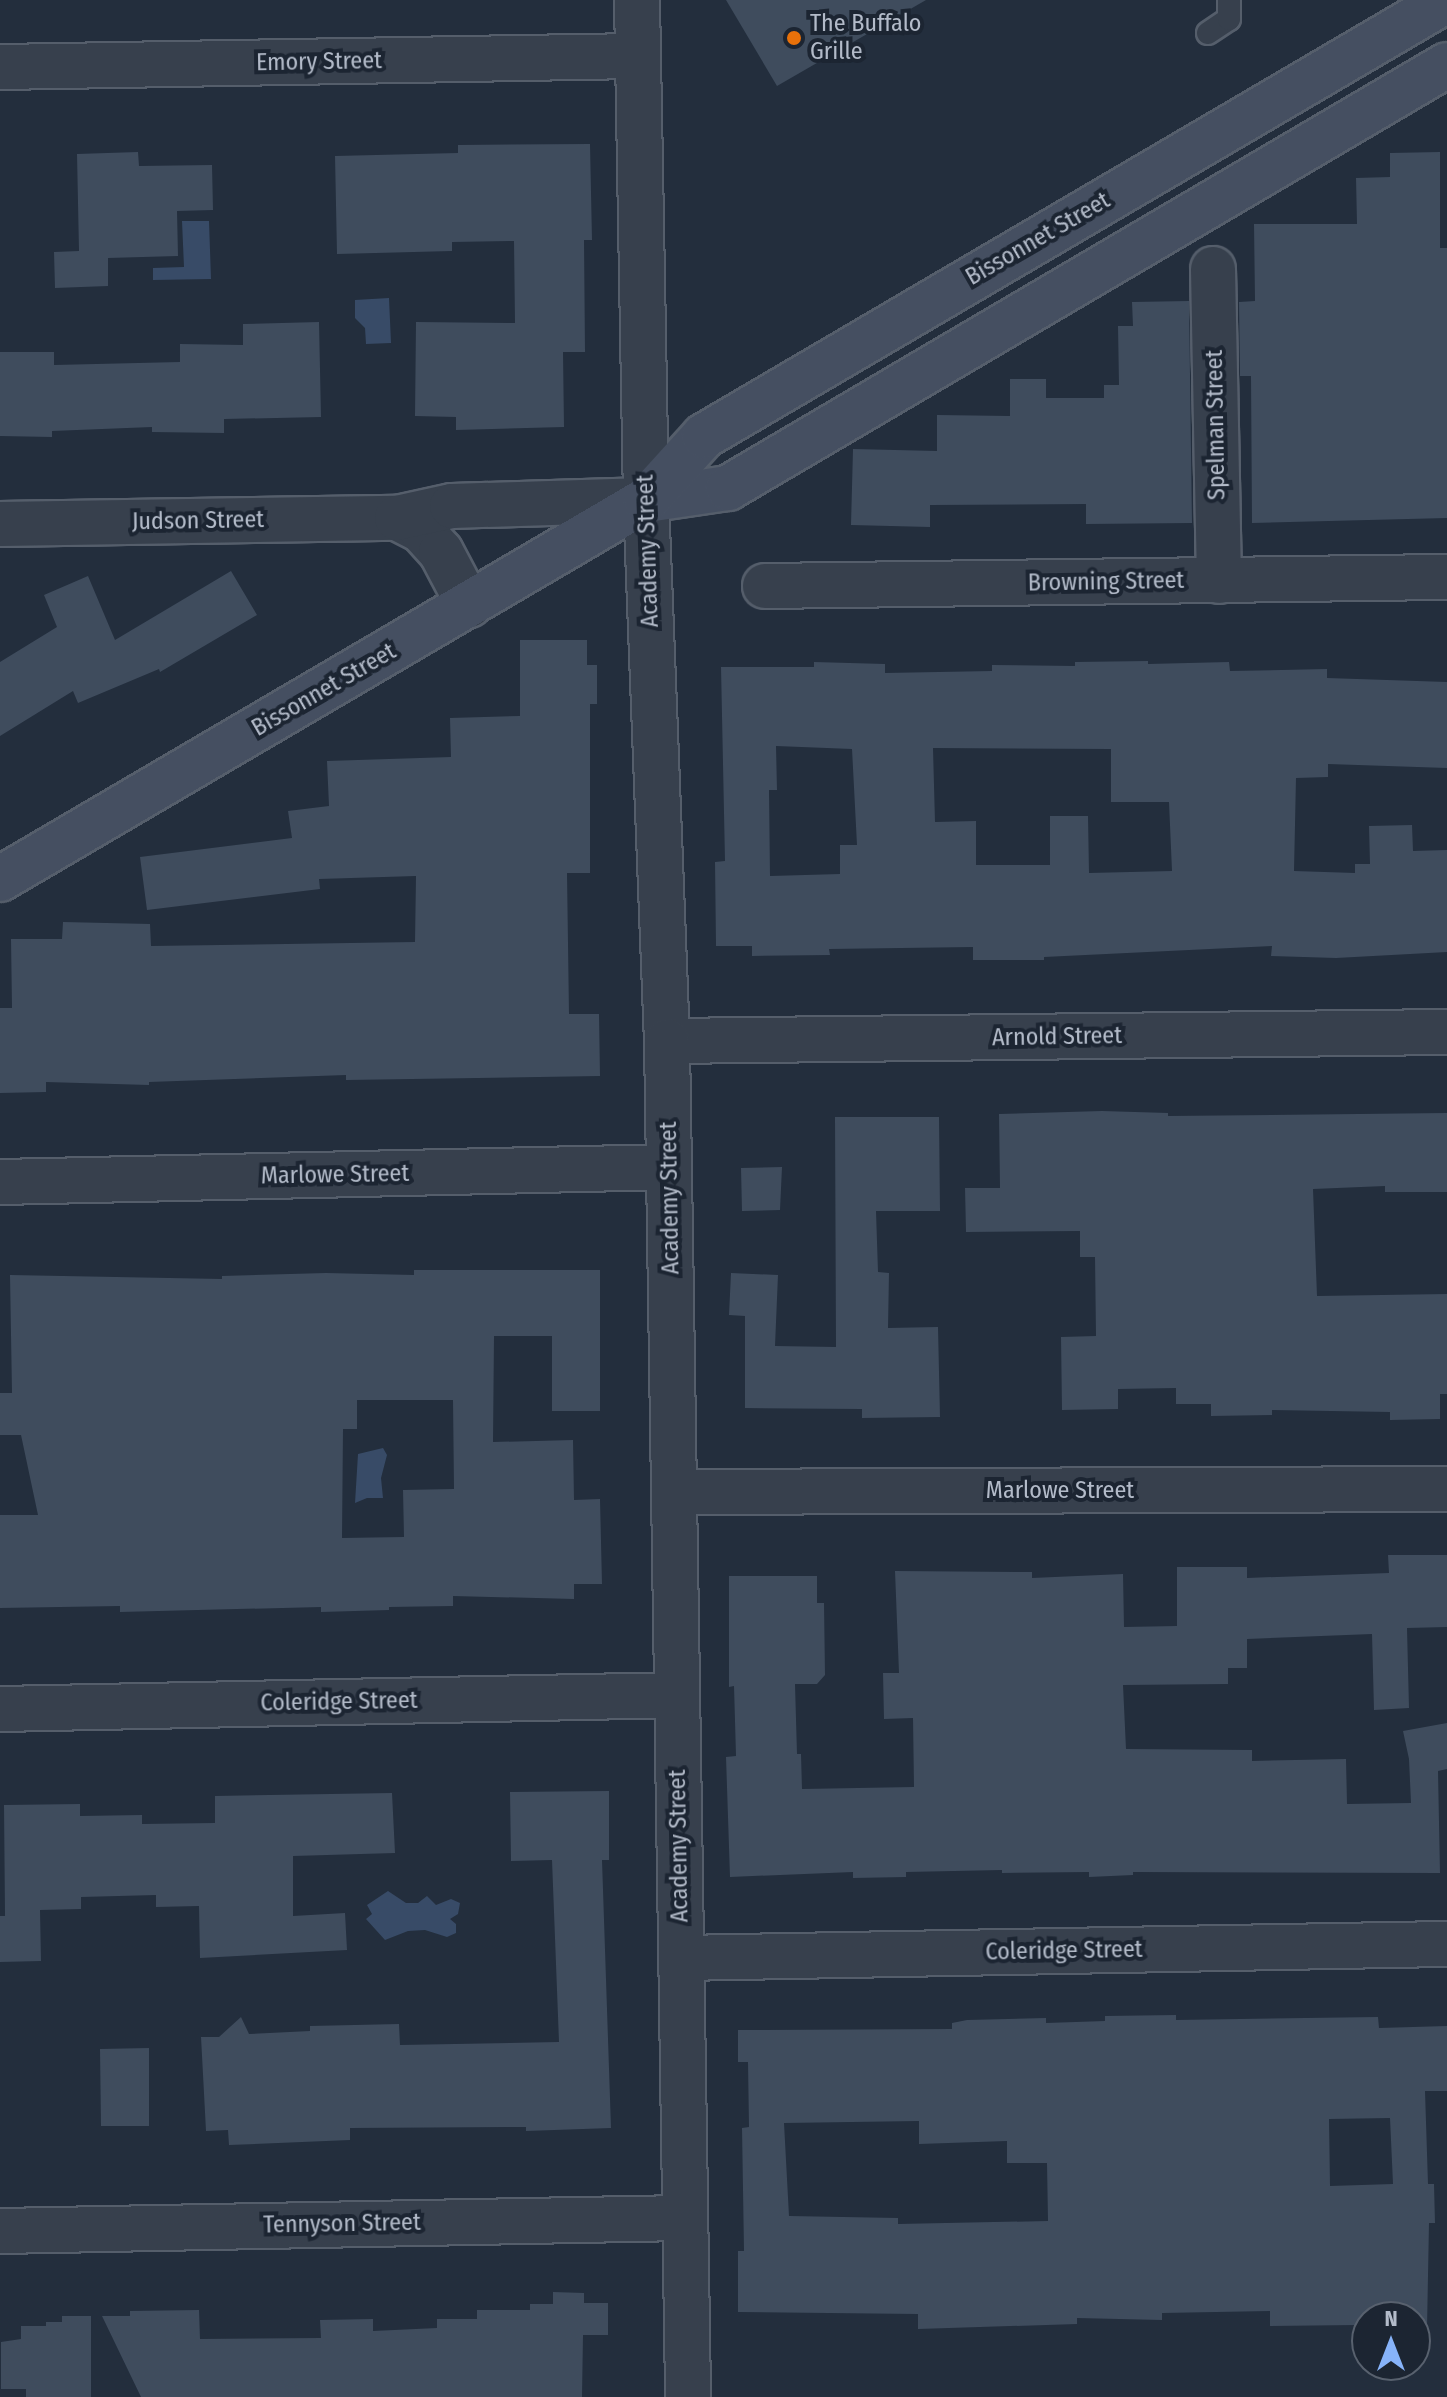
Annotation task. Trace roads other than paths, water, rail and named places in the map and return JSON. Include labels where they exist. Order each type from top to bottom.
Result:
[{"type":"main road","name":"Bissonnet Street","points":[[0,879],[646,500],[704,436],[1447,0]]},
{"type":"main road","name":"Bissonnet Street","points":[[646,500],[728,488],[1447,65]]},
{"type":"street","name":"Academy Street","points":[[637,0],[646,500],[667,1041],[688,2397]]},
{"type":"street","name":"Emory Street","points":[[0,67],[638,56]]},
{"type":"street","name":"Spelman Street","points":[[1213,269],[1219,581]]},
{"type":"street","name":"Judson Street","points":[[0,524],[397,518],[452,506],[646,500]]},
{"type":"street","points":[[397,518],[422,531],[441,552],[469,605]]},
{"type":"street","name":"Browning Street","points":[[765,586],[1447,577]]},
{"type":"street","name":"Arnold Street","points":[[667,1041],[1447,1032]]},
{"type":"street","name":"Marlowe Street","points":[[0,1182],[669,1167]]},
{"type":"street","name":"Marlowe Street","points":[[674,1492],[1447,1489]]},
{"type":"street","name":"Coleridge Street","points":[[0,1709],[677,1695]]},
{"type":"street","name":"Coleridge Street","points":[[681,1958],[1447,1944]]},
{"type":"street","name":"Tennyson Street","points":[[0,2231],[685,2218]]},
{"type":"lane","points":[[1208,33],[1229,19],[1229,0]]},
{"type":"water","points":[[182,221],[209,221],[211,279],[153,280],[153,268],[184,267]]},
{"type":"water","points":[[389,298],[391,343],[366,344],[365,328],[355,318],[355,300]]},
{"type":"water","points":[[383,1448],[387,1455],[381,1478],[383,1498],[367,1498],[355,1503],[358,1454]]},
{"type":"water","points":[[388,1891],[406,1903],[418,1903],[427,1896],[436,1905],[451,1899],[460,1903],[458,1914],[450,1919],[456,1924],[456,1933],[447,1937],[425,1930],[408,1931],[385,1940],[366,1919],[372,1914],[367,1905]]},
{"type":"place","name":"The Buffalo Grille","points":[[794,38]]}]
